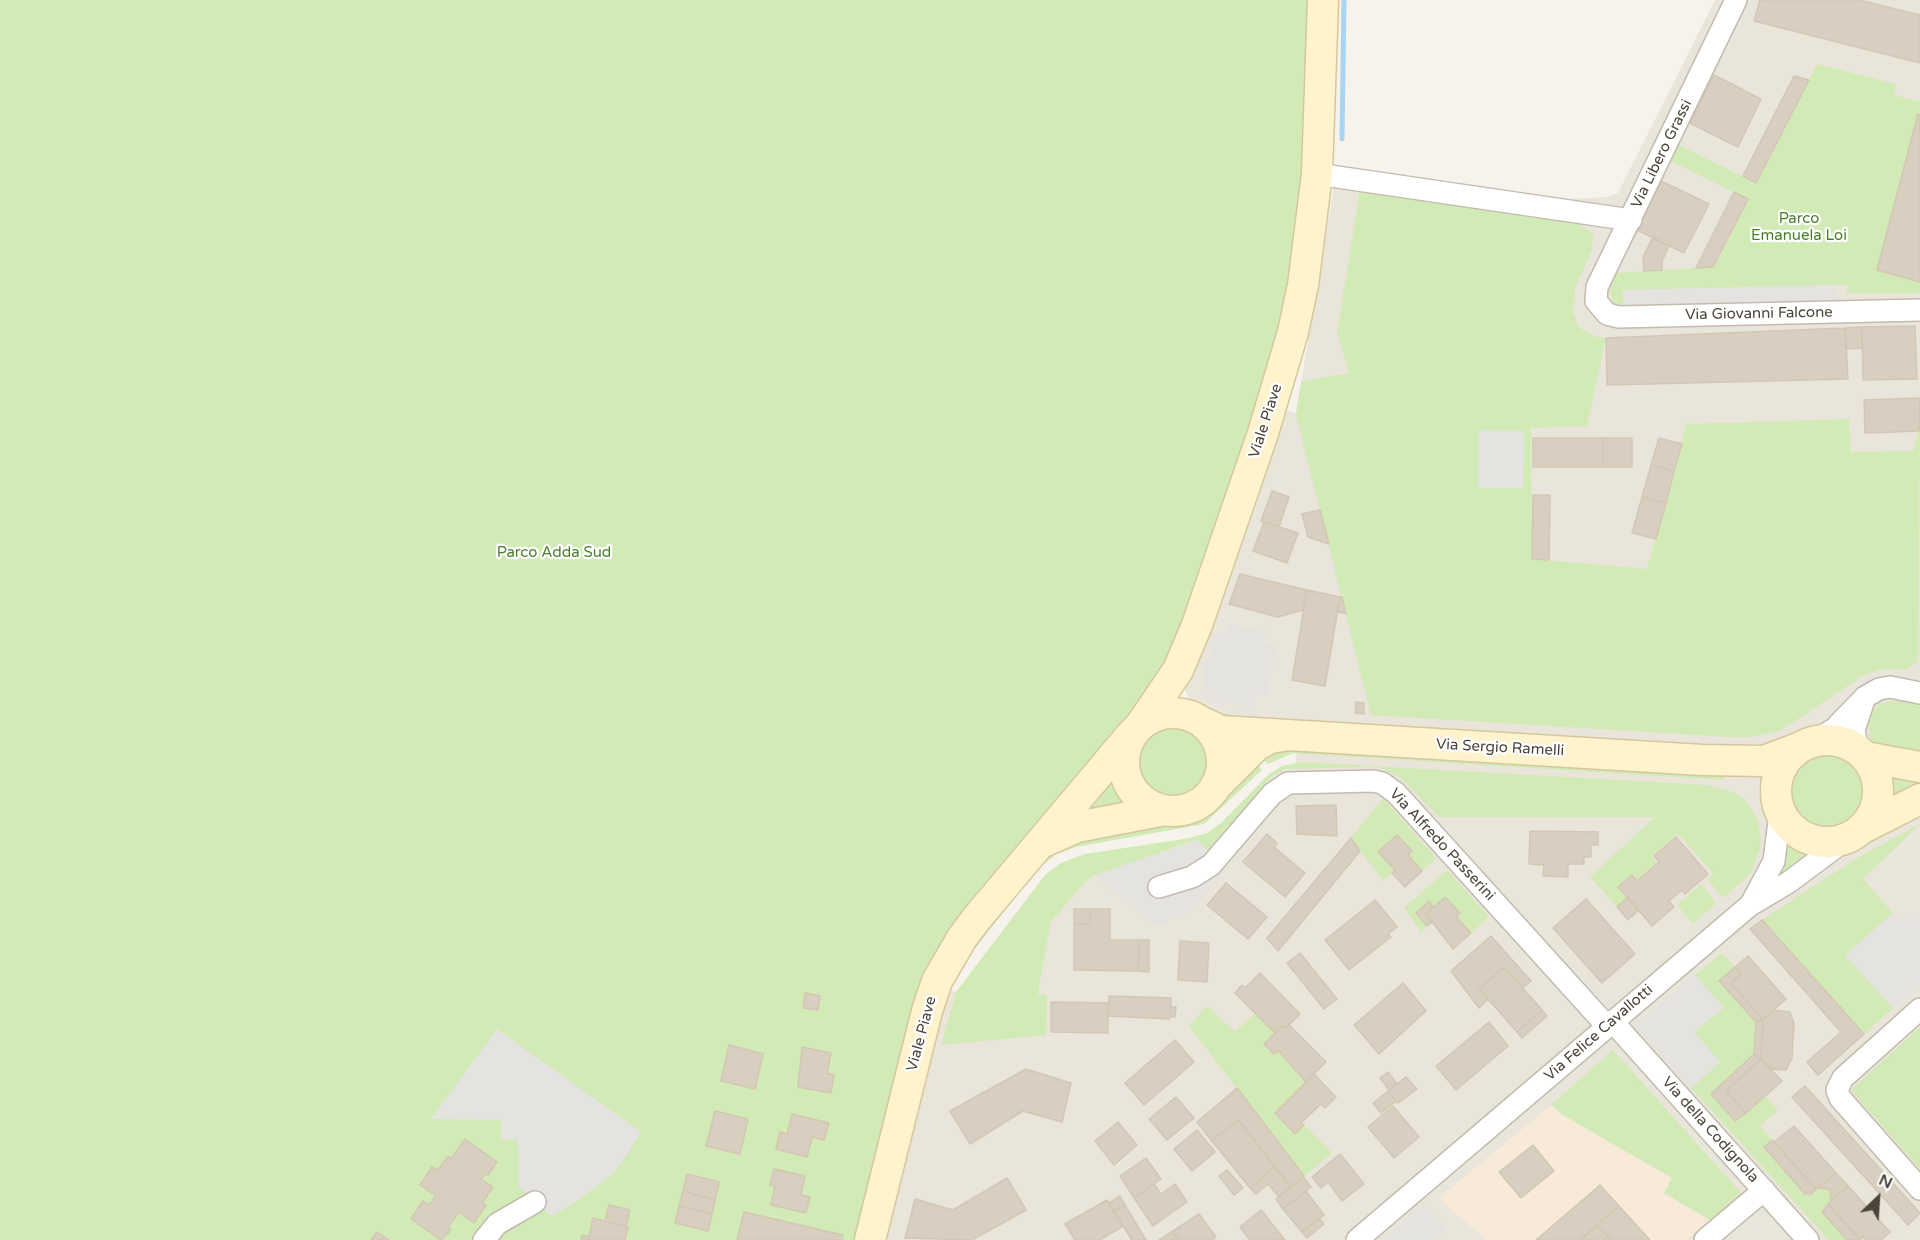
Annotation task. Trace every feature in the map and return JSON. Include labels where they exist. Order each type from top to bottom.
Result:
[{"type":"street","name":"Viale Piave","points":[[1160,811],[1145,804],[1134,794],[1126,780],[1123,764],[1125,749],[1182,659],[1210,588],[1263,433],[1293,332],[1305,274],[1317,174],[1323,0]]},
{"type":"street","name":"Via Libero Grassi","points":[[1600,308],[1596,301],[1597,287],[1736,0]]},
{"type":"street","points":[[1317,174],[1631,220]]},
{"type":"street","name":"Via Giovanni Falcone","points":[[1600,308],[1619,317],[1920,310]]},
{"type":"street","name":"Viale Piave","points":[[1030,854],[1043,842],[1064,831],[1160,811],[1177,812],[1194,808],[1208,798],[1218,784],[1222,767],[1221,750],[1214,734],[1198,720],[1181,690],[1182,659]]},
{"type":"street","points":[[1749,906],[1764,884],[1774,861],[1779,808],[1778,775],[1783,765],[1807,744],[1834,729],[1865,697],[1879,689],[1890,687],[1920,693]]},
{"type":"street","points":[[1861,753],[1854,730],[1865,697]]},
{"type":"street","points":[[1137,729],[1167,713],[1198,720]]},
{"type":"street","name":"Via Sergio Ramelli","points":[[1198,720],[1221,731],[1702,760],[1764,761],[1807,744]]},
{"type":"street","name":"Viale Piave","points":[[870,1240],[927,1011],[937,981],[962,938],[1137,729]]},
{"type":"street","name":"Via Sergio Ramelli","points":[[1218,784],[1262,742],[1278,736],[1298,736]]},
{"type":"street","points":[[1807,744],[1834,740],[1861,753],[1920,767]]},
{"type":"street","name":"Via Felice Cavallotti","points":[[1779,808],[1788,825],[1805,837],[1830,842],[1856,833],[1876,808],[1878,790],[1872,766],[1861,753]]},
{"type":"street","name":"Via Sergio Ramelli","points":[[1702,760],[1733,771],[1779,808]]},
{"type":"street","name":"Via Alfredo Passerini","points":[[1159,887],[1192,877],[1211,865],[1272,794],[1288,783],[1373,781],[1382,783],[1396,793],[1609,1023]]},
{"type":"street","name":"Via Felice Cavallotti","points":[[1357,1240],[1749,906],[1789,882],[1856,833],[1920,799]]},
{"type":"street","points":[[1920,1009],[1843,1078],[1837,1090],[1840,1098],[1920,1189]]},
{"type":"street","name":"Via della Codignola","points":[[1609,1023],[1808,1240]]},
{"type":"street","points":[[1705,1240],[1764,1190]]},
{"type":"street","points":[[484,1240],[497,1224],[535,1202]]},
{"type":"shaded area","points":[[1715,0],[1920,0],[1920,763],[1868,752],[1834,737],[1764,759],[1197,717],[1182,683],[1276,407],[1296,413],[1337,167],[1549,200],[1607,197],[1618,193]]},
{"type":"shaded area","points":[[1837,285],[1838,300],[1624,305],[1623,290]]},
{"type":"shaded area","points":[[1479,430],[1524,431],[1523,488],[1478,488]]},
{"type":"shaded area","points":[[1231,624],[1266,632],[1264,643],[1276,646],[1267,696],[1255,695],[1254,707],[1217,702],[1206,692],[1203,685],[1204,670],[1218,633],[1227,635]]},
{"type":"shaded area","points":[[1298,738],[1702,761],[1834,742],[1857,752],[1920,769],[1920,1240],[328,1240],[913,980],[956,992],[1038,994],[1051,922],[1085,882],[1096,875],[1197,840],[1208,850],[1271,777],[1277,772],[1295,768]]},
{"type":"shaded area","points":[[1197,840],[1226,868],[1191,910],[1168,919],[1168,925],[1150,925],[1150,920],[1096,875]]},
{"type":"shaded area","points":[[1893,913],[1902,923],[1912,914],[1920,922],[1920,984],[1893,1008],[1845,955]]},
{"type":"shaded area","points":[[1695,975],[1724,1008],[1694,1032],[1720,1062],[1691,1088],[1636,1027]]},
{"type":"shaded area","points":[[497,1029],[641,1132],[621,1164],[608,1178],[574,1203],[551,1216],[519,1187],[518,1140],[501,1139],[501,1120],[431,1119]]},
{"type":"shaded area","points":[[1551,1105],[1563,1115],[1672,1178],[1664,1193],[1710,1220],[1686,1240],[1487,1240],[1447,1206],[1440,1197]]},
{"type":"shaded area","points":[[1424,1205],[1445,1229],[1431,1240],[1382,1240]]},
{"type":"green space","name":"Parco Adda Sud","points":[[0,0],[1314,0],[1310,169],[1288,329],[1162,681],[968,919],[860,1240],[0,1240]]},
{"type":"green space","name":"Parco Emanuela Loi","points":[[1817,64],[1896,84],[1894,95],[1920,102],[1920,115],[1918,115],[1877,270],[1920,282],[1920,293],[1847,294],[1847,285],[1623,290],[1624,305],[1614,303],[1609,292],[1616,273],[1713,267],[1748,199],[1671,161],[1679,145],[1756,183]]},
{"type":"green space","points":[[1360,191],[1578,223],[1593,234],[1592,250],[1575,288],[1573,312],[1577,324],[1584,331],[1596,337],[1606,338],[1587,426],[1531,428],[1532,559],[1647,569],[1686,424],[1849,419],[1851,452],[1913,451],[1920,425],[1918,662],[1907,669],[1882,669],[1864,675],[1780,731],[1745,738],[1371,715],[1296,414],[1301,382],[1349,373],[1337,332]]},
{"type":"green space","points":[[1893,701],[1920,704],[1920,756],[1876,745],[1871,740],[1868,724],[1874,710],[1879,704]]},
{"type":"green space","points":[[1165,723],[1181,723],[1202,734],[1213,755],[1213,771],[1202,792],[1181,803],[1165,803],[1151,797],[1139,785],[1133,771],[1133,755],[1139,741],[1151,729]]},
{"type":"green space","points":[[1282,749],[1723,773],[1726,776],[1723,780],[1293,753],[1268,764],[1262,758]]},
{"type":"green space","points":[[1827,749],[1843,753],[1857,762],[1866,776],[1870,792],[1866,808],[1857,822],[1843,831],[1827,835],[1811,831],[1797,822],[1788,808],[1784,792],[1788,776],[1797,762],[1811,753]]},
{"type":"green space","points":[[1300,762],[1707,785],[1736,793],[1746,801],[1759,823],[1761,845],[1751,873],[1723,898],[1707,879],[1713,873],[1678,834],[1652,856],[1656,863],[1637,879],[1633,874],[1618,886],[1628,897],[1617,907],[1590,877],[1655,817],[1439,817],[1401,778],[1377,767],[1286,769],[1271,777],[1208,851],[1196,840],[1096,875],[1085,882],[1051,922],[1038,994],[1047,995],[1046,1035],[941,1045],[956,992],[1045,875],[1061,863],[1085,854],[1190,838],[1207,833],[1221,823],[1269,774],[1282,766]]},
{"type":"green space","points":[[1255,763],[1262,770],[1204,824],[1076,847],[1055,855],[1036,871],[957,971],[1028,869],[1071,841],[1148,826],[1184,822],[1199,817],[1210,811],[1240,775]]},
{"type":"green space","points":[[1883,768],[1920,770],[1920,792],[1883,808],[1886,794]]},
{"type":"green space","points":[[1118,771],[1124,788],[1135,803],[1058,827]]},
{"type":"green space","points":[[1383,798],[1436,858],[1422,871],[1408,855],[1412,851],[1397,835],[1378,852],[1395,870],[1383,881],[1351,838]]},
{"type":"green space","points":[[1920,824],[1863,879],[1893,913],[1846,955],[1893,1008],[1864,1034],[1762,920],[1857,858]]},
{"type":"green space","points":[[1789,830],[1820,847],[1782,873]]},
{"type":"green space","points":[[1447,870],[1489,917],[1471,933],[1456,917],[1460,913],[1445,897],[1433,907],[1428,902],[1416,913],[1427,926],[1421,932],[1404,908]]},
{"type":"green space","points":[[1701,884],[1716,903],[1693,924],[1677,905]]},
{"type":"green space","points":[[1722,953],[1735,967],[1720,980],[1756,1022],[1754,1054],[1711,1094],[1735,1121],[1765,1096],[1778,1110],[1760,1126],[1772,1140],[1764,1147],[1805,1194],[1811,1194],[1818,1188],[1830,1189],[1831,1201],[1823,1207],[1823,1212],[1847,1240],[1829,1240],[1691,1088],[1720,1062],[1694,1032],[1723,1007],[1695,975]]},
{"type":"green space","points":[[1207,1006],[1235,1032],[1255,1013],[1275,1033],[1264,1044],[1278,1050],[1306,1082],[1275,1113],[1295,1133],[1304,1125],[1332,1153],[1304,1176],[1189,1026]]},
{"type":"green space","points":[[1920,1027],[1920,1169],[1851,1090]]},
{"type":"green space","points":[[1613,1050],[1741,1193],[1710,1220],[1664,1193],[1672,1178],[1563,1115],[1551,1105]]},
{"type":"building","points":[[1760,0],[1859,0],[1920,15],[1920,63],[1754,21]]},
{"type":"building","points":[[1714,75],[1761,99],[1738,147],[1690,123]]},
{"type":"building","points":[[1794,76],[1809,80],[1756,183],[1743,176]]},
{"type":"building","points":[[1918,114],[1920,115],[1920,282],[1877,270]]},
{"type":"building","points":[[1661,181],[1709,204],[1684,253],[1637,230]]},
{"type":"building","points":[[1734,192],[1748,199],[1713,267],[1696,268]]},
{"type":"building","points":[[1653,237],[1669,246],[1662,261],[1662,270],[1644,271],[1643,257]]},
{"type":"building","points":[[1915,326],[1917,379],[1863,380],[1862,327]]},
{"type":"building","points":[[1862,327],[1862,348],[1846,349],[1845,328]]},
{"type":"building","points":[[1845,328],[1848,379],[1607,385],[1606,338]]},
{"type":"building","points":[[1920,398],[1919,431],[1865,433],[1864,400]]},
{"type":"building","points":[[1533,438],[1603,438],[1603,467],[1533,467]]},
{"type":"building","points":[[1603,438],[1632,438],[1632,467],[1603,467]]},
{"type":"building","points":[[1659,438],[1682,444],[1674,471],[1651,465]]},
{"type":"building","points":[[1651,465],[1674,471],[1666,503],[1642,497]]},
{"type":"building","points":[[1272,491],[1289,497],[1279,527],[1261,521]]},
{"type":"building","points":[[1533,495],[1550,495],[1549,560],[1532,559]]},
{"type":"building","points":[[1642,497],[1666,503],[1656,539],[1632,533]]},
{"type":"building","points":[[1320,510],[1329,544],[1308,537],[1302,514]]},
{"type":"building","points":[[1264,522],[1298,533],[1287,563],[1253,551]]},
{"type":"building","points":[[1240,574],[1307,590],[1303,610],[1278,617],[1229,604]]},
{"type":"building","points":[[1307,590],[1340,597],[1325,686],[1292,680]]},
{"type":"building","points":[[1340,597],[1342,597],[1346,614],[1337,611]]},
{"type":"building","points":[[1356,702],[1364,703],[1364,714],[1355,713]]},
{"type":"building","points":[[1336,805],[1337,836],[1297,834],[1296,806]]},
{"type":"building","points":[[1530,831],[1598,832],[1598,845],[1591,845],[1591,857],[1584,857],[1584,864],[1568,864],[1568,877],[1543,876],[1544,865],[1529,864]]},
{"type":"building","points":[[1267,834],[1277,843],[1274,847],[1305,873],[1285,897],[1243,862]]},
{"type":"building","points":[[1397,835],[1412,851],[1408,855],[1422,871],[1405,887],[1392,873],[1395,870],[1378,852]]},
{"type":"building","points":[[1676,837],[1708,874],[1685,894],[1682,890],[1669,901],[1674,907],[1652,926],[1618,887],[1632,875],[1637,881],[1659,862],[1654,856]]},
{"type":"building","points":[[1351,838],[1360,851],[1278,951],[1267,938]]},
{"type":"building","points":[[1226,883],[1267,917],[1248,939],[1207,905]]},
{"type":"building","points":[[1445,897],[1460,913],[1456,917],[1471,933],[1453,949],[1426,914]]},
{"type":"building","points":[[1628,897],[1639,910],[1628,920],[1617,907]]},
{"type":"building","points":[[1586,899],[1635,954],[1602,983],[1553,928]]},
{"type":"building","points":[[1375,900],[1397,927],[1388,934],[1391,937],[1349,970],[1325,940]]},
{"type":"building","points":[[1429,901],[1433,907],[1426,914],[1433,922],[1427,926],[1416,913]]},
{"type":"building","points":[[1074,909],[1090,909],[1090,924],[1074,924]]},
{"type":"building","points":[[1090,909],[1110,909],[1110,940],[1139,940],[1138,971],[1074,970],[1074,924],[1090,924]]},
{"type":"building","points":[[1762,920],[1864,1034],[1818,1075],[1807,1062],[1841,1032],[1750,929]]},
{"type":"building","points":[[1491,936],[1531,981],[1523,988],[1504,967],[1479,989],[1488,999],[1479,1008],[1451,971]]},
{"type":"building","points":[[1139,940],[1149,940],[1149,972],[1138,971]]},
{"type":"building","points":[[1180,941],[1209,943],[1207,982],[1178,980]]},
{"type":"building","points":[[1300,953],[1337,999],[1324,1009],[1287,963]]},
{"type":"building","points":[[1748,956],[1786,999],[1763,1020],[1731,983],[1741,974],[1735,967]]},
{"type":"building","points":[[1504,967],[1542,1010],[1517,1032],[1479,989]]},
{"type":"building","points":[[1735,967],[1741,974],[1731,983],[1763,1020],[1756,1022],[1719,981]]},
{"type":"building","points":[[1260,973],[1300,1014],[1286,1028],[1283,1025],[1275,1033],[1235,993],[1242,985],[1245,988]]},
{"type":"building","points":[[1403,983],[1426,1011],[1379,1054],[1354,1025]]},
{"type":"building","points":[[805,993],[820,996],[818,1010],[803,1008]]},
{"type":"building","points":[[1109,996],[1171,998],[1171,1007],[1176,1007],[1175,1017],[1170,1016],[1170,1019],[1108,1016]]},
{"type":"building","points":[[1051,1002],[1108,1003],[1108,1033],[1051,1032]]},
{"type":"building","points":[[1542,1010],[1547,1016],[1522,1038],[1517,1032]]},
{"type":"building","points":[[1773,1010],[1790,1012],[1794,1024],[1792,1058],[1786,1070],[1772,1069],[1761,1059],[1763,1020]]},
{"type":"building","points":[[1763,1020],[1761,1059],[1754,1054],[1756,1022]]},
{"type":"building","points":[[1489,1022],[1508,1046],[1456,1090],[1436,1066]]},
{"type":"building","points":[[1283,1025],[1286,1028],[1289,1025],[1326,1062],[1306,1082],[1278,1050],[1274,1054],[1264,1044]]},
{"type":"building","points":[[1175,1040],[1194,1062],[1144,1105],[1125,1083]]},
{"type":"building","points":[[729,1045],[763,1054],[755,1089],[721,1081]]},
{"type":"building","points":[[802,1047],[831,1053],[827,1073],[834,1075],[831,1093],[798,1087]]},
{"type":"building","points":[[1754,1054],[1761,1059],[1726,1091],[1746,1113],[1735,1121],[1711,1094]]},
{"type":"building","points":[[1761,1059],[1782,1081],[1746,1113],[1726,1091]]},
{"type":"building","points":[[1026,1069],[1071,1083],[1062,1122],[1023,1111],[970,1144],[950,1111]]},
{"type":"building","points":[[1388,1072],[1397,1084],[1389,1090],[1380,1078]]},
{"type":"building","points":[[1314,1074],[1336,1097],[1325,1108],[1321,1104],[1301,1123],[1304,1125],[1295,1134],[1275,1113]]},
{"type":"building","points":[[1406,1077],[1417,1089],[1398,1103],[1388,1091]]},
{"type":"building","points":[[1805,1086],[1920,1213],[1908,1225],[1792,1097]]},
{"type":"building","points":[[1237,1088],[1304,1176],[1291,1187],[1238,1120],[1212,1141],[1197,1122]]},
{"type":"building","points":[[1388,1091],[1396,1101],[1381,1113],[1373,1103]]},
{"type":"building","points":[[1176,1097],[1194,1118],[1167,1140],[1149,1119]]},
{"type":"building","points":[[1393,1106],[1419,1137],[1394,1158],[1368,1127]]},
{"type":"building","points":[[715,1111],[748,1119],[740,1154],[706,1146]]},
{"type":"building","points":[[792,1114],[829,1123],[824,1140],[812,1137],[807,1157],[776,1149],[780,1132],[787,1134]]},
{"type":"building","points":[[1238,1120],[1275,1166],[1250,1188],[1212,1141]]},
{"type":"building","points":[[1118,1122],[1137,1145],[1114,1165],[1095,1141]]},
{"type":"building","points":[[1794,1126],[1836,1173],[1816,1189],[1774,1142]]},
{"type":"building","points":[[1197,1130],[1215,1152],[1192,1171],[1174,1149]]},
{"type":"building","points":[[465,1139],[497,1162],[488,1175],[485,1174],[481,1179],[493,1187],[482,1203],[486,1205],[474,1223],[459,1212],[448,1227],[451,1230],[441,1240],[411,1219],[423,1201],[429,1205],[436,1196],[420,1185],[432,1167],[438,1170],[448,1156],[451,1159]]},
{"type":"building","points":[[1772,1140],[1816,1189],[1811,1194],[1805,1194],[1764,1147]]},
{"type":"building","points":[[1533,1145],[1554,1171],[1521,1198],[1499,1172]]},
{"type":"building","points":[[1340,1154],[1364,1184],[1342,1201],[1328,1182],[1321,1188],[1312,1177]]},
{"type":"building","points":[[1146,1158],[1161,1179],[1134,1198],[1120,1176]]},
{"type":"building","points":[[1274,1167],[1291,1187],[1279,1197],[1268,1184],[1256,1194],[1250,1188]]},
{"type":"building","points":[[774,1169],[805,1176],[801,1195],[810,1197],[806,1213],[771,1205],[775,1186],[770,1185]]},
{"type":"building","points":[[1227,1170],[1243,1188],[1234,1195],[1219,1176]]},
{"type":"building","points":[[1836,1173],[1848,1186],[1831,1201],[1830,1189],[1818,1188]]},
{"type":"building","points":[[687,1174],[719,1182],[715,1200],[683,1191]]},
{"type":"building","points":[[1303,1177],[1311,1187],[1283,1209],[1276,1199]]},
{"type":"building","points":[[1007,1178],[1026,1210],[972,1240],[905,1238],[915,1199],[953,1210]]},
{"type":"building","points":[[1154,1184],[1161,1194],[1175,1184],[1187,1202],[1153,1226],[1134,1198]]},
{"type":"building","points":[[1600,1185],[1619,1206],[1580,1240],[1536,1240]]},
{"type":"building","points":[[1848,1186],[1890,1232],[1881,1240],[1866,1240],[1863,1237],[1860,1240],[1828,1204]]},
{"type":"building","points":[[683,1191],[715,1200],[712,1214],[679,1206]]},
{"type":"building","points":[[1306,1191],[1324,1215],[1302,1232],[1283,1209]]},
{"type":"building","points":[[1120,1196],[1125,1205],[1114,1211],[1109,1203]]},
{"type":"building","points":[[1107,1200],[1123,1226],[1100,1240],[1075,1240],[1065,1224]]},
{"type":"building","points":[[1828,1204],[1860,1240],[1847,1240],[1822,1212]]},
{"type":"building","points":[[609,1205],[630,1210],[626,1226],[605,1221]]},
{"type":"building","points":[[1125,1205],[1146,1240],[1132,1240],[1114,1211]]},
{"type":"building","points":[[679,1206],[712,1214],[708,1231],[675,1223]]},
{"type":"building","points":[[1619,1206],[1650,1240],[1611,1240],[1597,1225]]},
{"type":"building","points":[[1261,1210],[1285,1240],[1250,1240],[1240,1227]]},
{"type":"building","points":[[744,1212],[843,1235],[842,1240],[737,1240]]},
{"type":"building","points":[[1199,1214],[1216,1237],[1212,1240],[1178,1240],[1173,1231]]},
{"type":"building","points":[[593,1218],[628,1227],[625,1240],[581,1240],[582,1235],[589,1237]]},
{"type":"building","points":[[1319,1218],[1324,1224],[1307,1238],[1302,1232]]},
{"type":"building","points":[[1597,1225],[1611,1240],[1580,1240]]},
{"type":"building","points":[[1173,1231],[1178,1240],[1159,1240]]},
{"type":"building","points":[[377,1232],[389,1240],[371,1240]]},
{"type":"waterway","points":[[1342,139],[1344,0]]}]
